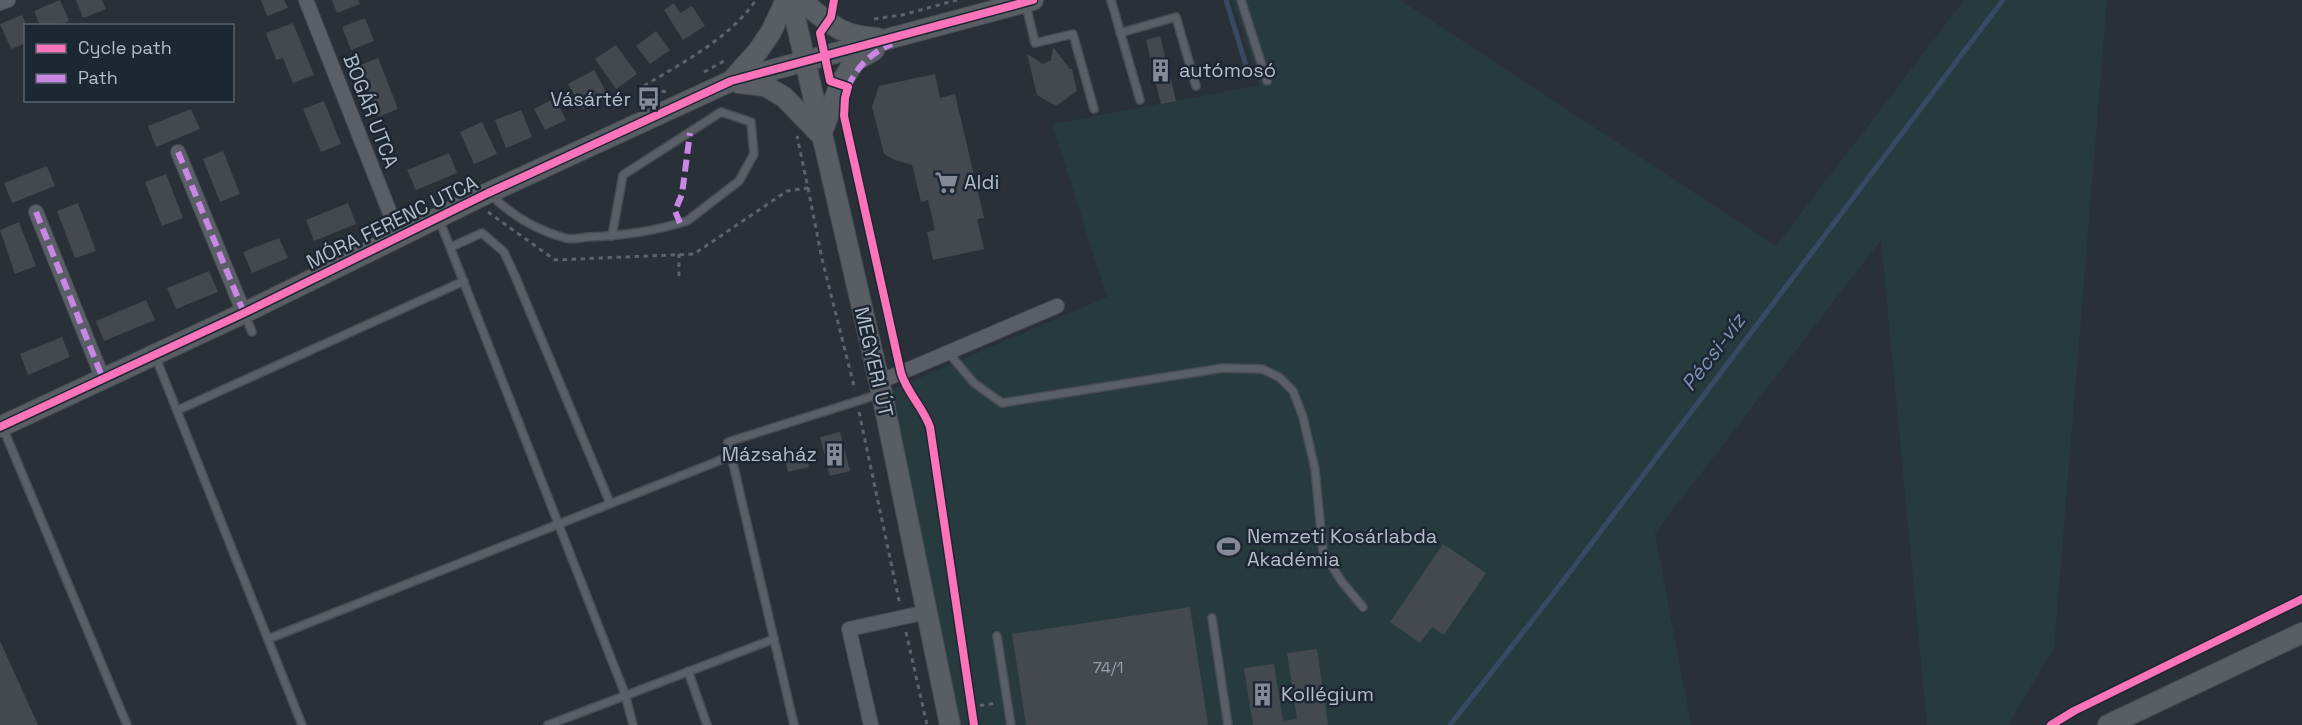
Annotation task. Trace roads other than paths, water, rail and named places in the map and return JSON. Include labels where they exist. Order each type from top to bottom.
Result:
[{"type":"street","points":[[0,3],[8,0]]},
{"type":"street","name":"BOGÁR UTCA","points":[[306,0],[399,236]]},
{"type":"street","points":[[731,81],[771,32],[786,0]]},
{"type":"street","name":"MEGYERI ÚT","points":[[791,0],[881,388],[950,725]]},
{"type":"street","points":[[800,0],[828,23],[857,37],[892,39]]},
{"type":"street","points":[[731,81],[765,86],[784,97],[821,135],[840,84],[854,62],[892,39],[1029,1]]},
{"type":"street","name":"MÓRA FERENC UTCA","points":[[1,426],[244,313],[488,193],[731,81],[892,39]]},
{"type":"street","points":[[178,152],[244,313]]},
{"type":"street","points":[[36,212],[103,379]]},
{"type":"street","points":[[881,388],[947,351],[1057,306]]},
{"type":"street","points":[[870,725],[849,629],[927,612]]},
{"type":"street","points":[[2108,725],[2302,633]]},
{"type":"lane","points":[[1111,0],[1140,100]]},
{"type":"lane","points":[[1241,0],[1267,81]]},
{"type":"lane","points":[[1029,1],[1035,43],[1073,34],[1094,109]]},
{"type":"lane","points":[[1120,33],[1176,17],[1196,87]]},
{"type":"lane","points":[[488,193],[503,207],[531,225],[567,239],[612,236],[655,230],[687,221],[739,181],[754,154],[752,122],[721,112],[623,175],[612,236]]},
{"type":"lane","points":[[438,217],[625,694],[633,725]]},
{"type":"lane","points":[[451,247],[482,233],[504,252],[610,503]]},
{"type":"lane","points":[[178,410],[464,280]]},
{"type":"lane","points":[[244,313],[252,332]]},
{"type":"lane","points":[[947,351],[974,383],[1002,403],[1223,368],[1262,369],[1279,377],[1293,391],[1303,417],[1315,469],[1323,552],[1342,582],[1363,607]]},
{"type":"lane","points":[[155,355],[302,725]]},
{"type":"lane","points":[[794,725],[728,442],[857,401],[881,388]]},
{"type":"lane","points":[[1,426],[127,725]]},
{"type":"lane","points":[[268,639],[731,456]]},
{"type":"lane","points":[[1212,618],[1228,725]]},
{"type":"lane","points":[[997,636],[1011,725]]},
{"type":"lane","points":[[548,725],[774,639]]},
{"type":"lane","points":[[688,671],[707,725]]},
{"type":"waterway","points":[[1226,0],[1248,72]]},
{"type":"waterway","name":"Pécsi-víz","points":[[1450,725],[1557,589],[2003,0]]},
{"type":"place","name":"autómosó","points":[[1161,70]]},
{"type":"place","name":"Vásártér","points":[[649,99]]},
{"type":"place","name":"Aldi","points":[[946,182]]},
{"type":"place","name":"Mázsaház","points":[[835,454]]},
{"type":"place","name":"Nemzeti Kosárlabda Akadémia","points":[[1229,547]]},
{"type":"place","name":"Kollégium","points":[[1263,694]]}]
